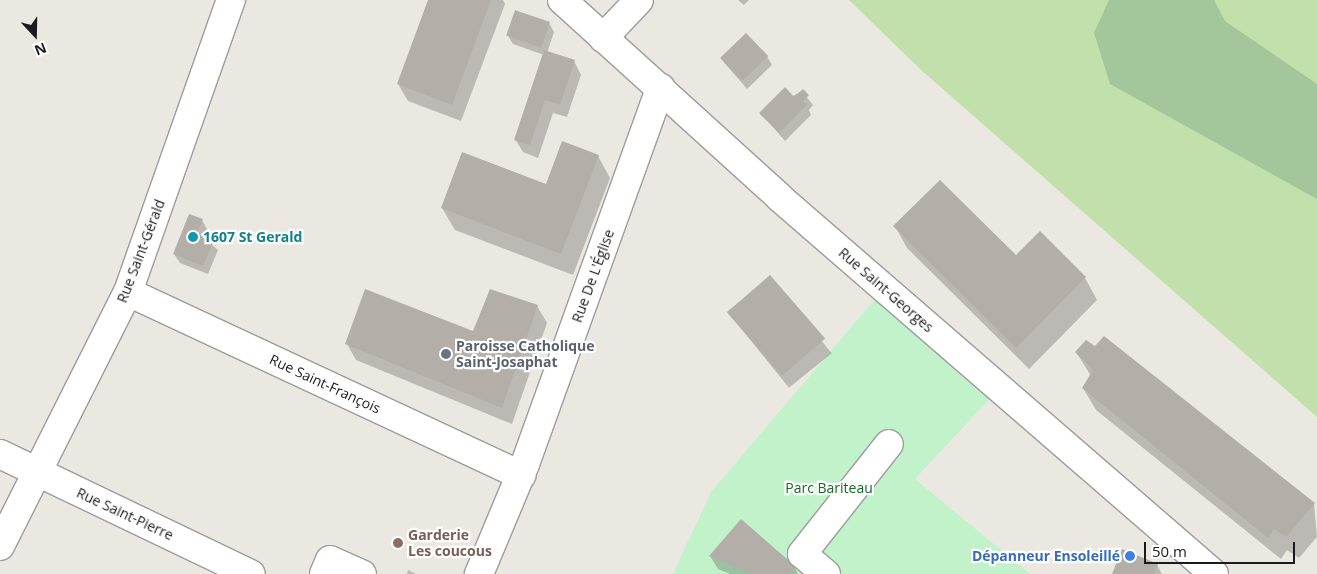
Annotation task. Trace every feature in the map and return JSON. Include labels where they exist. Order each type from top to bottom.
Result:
[{"type":"street","name":"Rue Saint-Gérald","points":[[0,546],[128,292],[231,0]]},
{"type":"street","name":"Rue Saint-Georges","points":[[562,0],[780,198],[1214,574]]},
{"type":"street","points":[[603,38],[640,0]]},
{"type":"street","name":"Rue De L'Église","points":[[479,574],[521,475],[660,88]]},
{"type":"street","name":"Rue Saint-François","points":[[128,292],[521,475]]},
{"type":"street","points":[[826,574],[802,554],[889,444]]},
{"type":"street","name":"Rue Saint-Pierre","points":[[0,454],[250,574]]},
{"type":"street","points":[[324,574],[330,560],[362,574]]},
{"type":"green space","points":[[849,0],[1317,0],[1317,417],[920,69]]},
{"type":"green space","points":[[1109,0],[1214,0],[1225,21],[1317,84],[1317,199],[1110,84],[1094,33]]},
{"type":"green space","name":"Parc Bariteau","points":[[882,291],[995,393],[915,479],[1030,574],[673,574],[711,492]]},
{"type":"building","points":[[428,0],[491,0],[452,105],[397,84]]},
{"type":"building","points":[[515,10],[550,22],[541,48],[506,36]]},
{"type":"building","points":[[746,33],[768,56],[742,81],[720,58]]},
{"type":"building","points":[[544,50],[575,60],[560,105],[545,100],[530,145],[514,140]]},
{"type":"building","points":[[785,87],[794,97],[803,89],[809,95],[803,101],[807,105],[779,133],[759,113]]},
{"type":"building","points":[[562,141],[599,155],[561,254],[441,208],[462,152],[546,184]]},
{"type":"building","points":[[940,180],[1016,255],[1040,231],[1086,277],[1016,348],[893,226]]},
{"type":"building","name":"1607 St Gerald","points":[[189,214],[203,219],[197,233],[214,240],[203,266],[173,254]]},
{"type":"building","points":[[770,275],[825,338],[782,376],[727,312]]},
{"type":"building","name":"Paroisse Catholique Saint-Josaphat","points":[[365,289],[473,331],[490,289],[538,305],[502,408],[345,344]]},
{"type":"building","points":[[1104,336],[1315,503],[1286,537],[1274,529],[1268,538],[1082,388],[1093,370],[1075,352],[1086,340],[1095,346]]},
{"type":"building","points":[[741,519],[796,567],[789,574],[752,574],[709,556]]},
{"type":"building","name":"Dépanneur Ensoleillé","points":[[1122,549],[1158,564],[1154,574],[1112,574]]},
{"type":"place","name":"1607 St Gerald","points":[[193,237]]},
{"type":"place","name":"Paroisse Catholique Saint-Josaphat","points":[[446,354]]},
{"type":"place","name":"Garderie Les coucous","points":[[398,543]]},
{"type":"place","name":"Dépanneur Ensoleillé","points":[[1130,556]]}]
